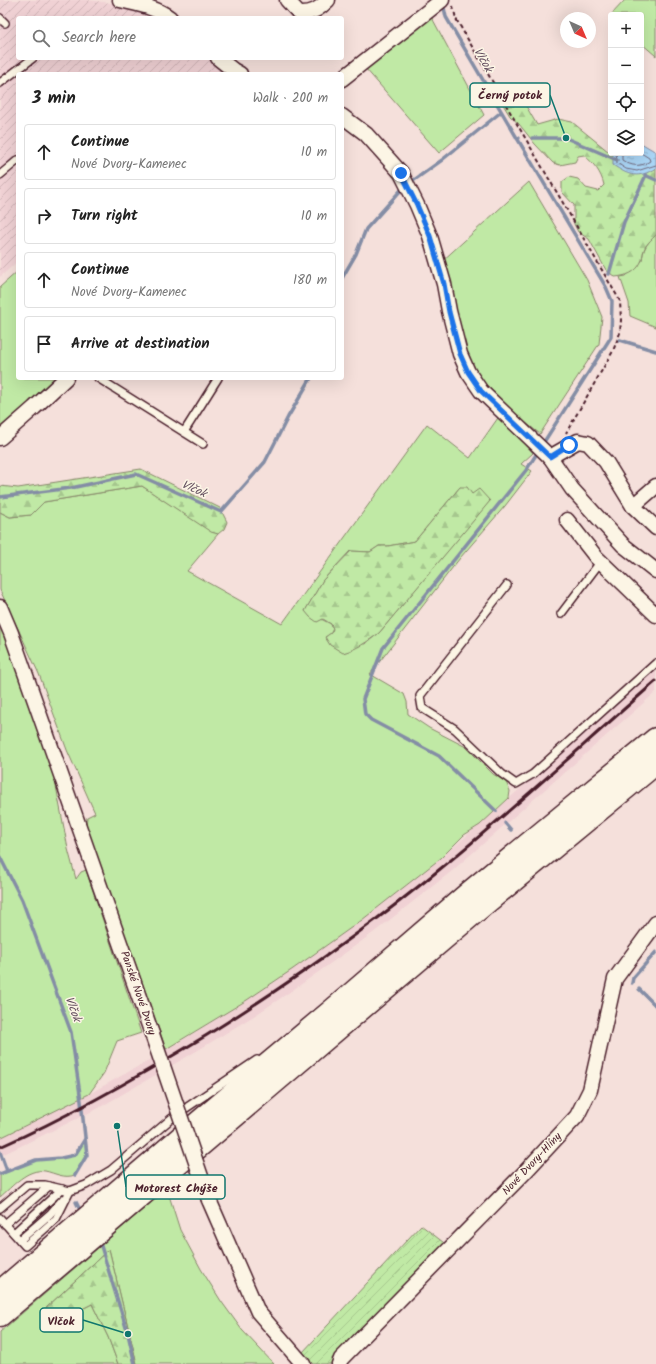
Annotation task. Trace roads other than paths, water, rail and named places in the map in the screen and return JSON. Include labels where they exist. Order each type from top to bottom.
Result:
[{"type":"highway","points":[[0,1292],[470,892],[656,739]]},
{"type":"highway","points":[[0,1315],[476,911],[656,763]]},
{"type":"street","points":[[120,0],[141,5],[168,16]]},
{"type":"street","points":[[287,0],[300,13],[316,11],[328,0]]},
{"type":"street","points":[[344,77],[425,8],[442,0]]},
{"type":"street","points":[[220,60],[236,72]]},
{"type":"street","points":[[344,118],[366,134],[401,173],[430,236],[444,284],[449,312],[460,354],[468,372],[481,391],[544,451],[572,489],[624,545],[656,571]]},
{"type":"street","points":[[0,438],[64,380]]},
{"type":"street","points":[[544,451],[565,448],[578,441],[588,443],[606,462],[633,506],[656,528]]},
{"type":"street","points":[[633,506],[656,486]]},
{"type":"street","points":[[567,520],[601,561],[656,614]]},
{"type":"street","name":"Panské Nové Dvory","points":[[0,607],[11,633],[209,1200],[258,1312],[303,1364]]},
{"type":"street","name":"Nové Dvory-Hlíny","points":[[339,1364],[341,1359],[520,1178],[577,1116],[590,1090],[615,979],[656,923]]},
{"type":"lane","points":[[0,83],[30,60]]},
{"type":"lane","points":[[0,175],[16,162]]},
{"type":"lane","points":[[101,380],[203,444]]},
{"type":"lane","points":[[184,432],[217,380]]},
{"type":"lane","points":[[561,614],[601,561]]},
{"type":"lane","points":[[507,585],[420,696],[422,708],[455,729],[502,774],[516,784],[533,774],[656,663]]},
{"type":"lane","points":[[275,1049],[334,1009]]},
{"type":"lane","points":[[186,1108],[262,1057]]},
{"type":"lane","points":[[49,1186],[2,1221],[20,1240],[50,1214],[70,1191],[86,1185],[111,1170],[172,1118]]},
{"type":"lane","points":[[0,1208],[27,1185],[49,1186],[70,1191]]},
{"type":"lane","points":[[14,1233],[62,1189]]},
{"type":"water","points":[[644,145],[656,152],[656,168],[644,174],[629,174],[613,165],[613,156],[644,156]]},
{"type":"waterway","name":"Vlčok","points":[[443,3],[446,17],[517,138],[519,138]]},
{"type":"waterway","name":"Vlčok","points":[[410,183],[442,160],[501,112]]},
{"type":"waterway","name":"Vlčok","points":[[517,138],[606,287],[612,301],[611,337],[542,445]]},
{"type":"waterway","points":[[532,138],[566,138],[617,160]]},
{"type":"waterway","points":[[645,175],[656,180]]},
{"type":"waterway","name":"Vlčok","points":[[609,274],[624,222],[646,175]]},
{"type":"waterway","name":"Vlčok","points":[[344,275],[356,254],[366,229],[401,190]]},
{"type":"waterway","points":[[620,340],[656,351]]},
{"type":"waterway","name":"Vlčok","points":[[0,497],[71,488],[136,474],[221,512],[265,462],[288,417],[310,380]]},
{"type":"waterway","points":[[496,811],[439,756],[371,720],[365,714],[363,699],[383,648],[527,469],[539,450]]},
{"type":"waterway","points":[[505,823],[511,830]]},
{"type":"waterway","name":"Vlčok","points":[[0,857],[22,900],[71,1032],[87,1155],[75,1175]]},
{"type":"waterway","points":[[632,983],[633,978],[656,952]]},
{"type":"waterway","points":[[639,989],[656,1006]]},
{"type":"waterway","points":[[0,1174],[36,1160],[75,1155],[85,1139]]},
{"type":"waterway","points":[[0,1152],[7,1171]]},
{"type":"waterway","name":"Vlčok","points":[[76,1202],[80,1210]]},
{"type":"waterway","name":"Vlčok","points":[[101,1246],[128,1334],[135,1364]]},
{"type":"railway","points":[[0,1147],[53,1122],[157,1065],[238,1015],[329,954],[417,888],[472,843],[656,681]]},
{"type":"place","name":"Černý potok","points":[[566,138]]},
{"type":"place","name":"Motorest Chýše","points":[[117,1126]]},
{"type":"place","name":"Vlčok","points":[[128,1334]]}]
